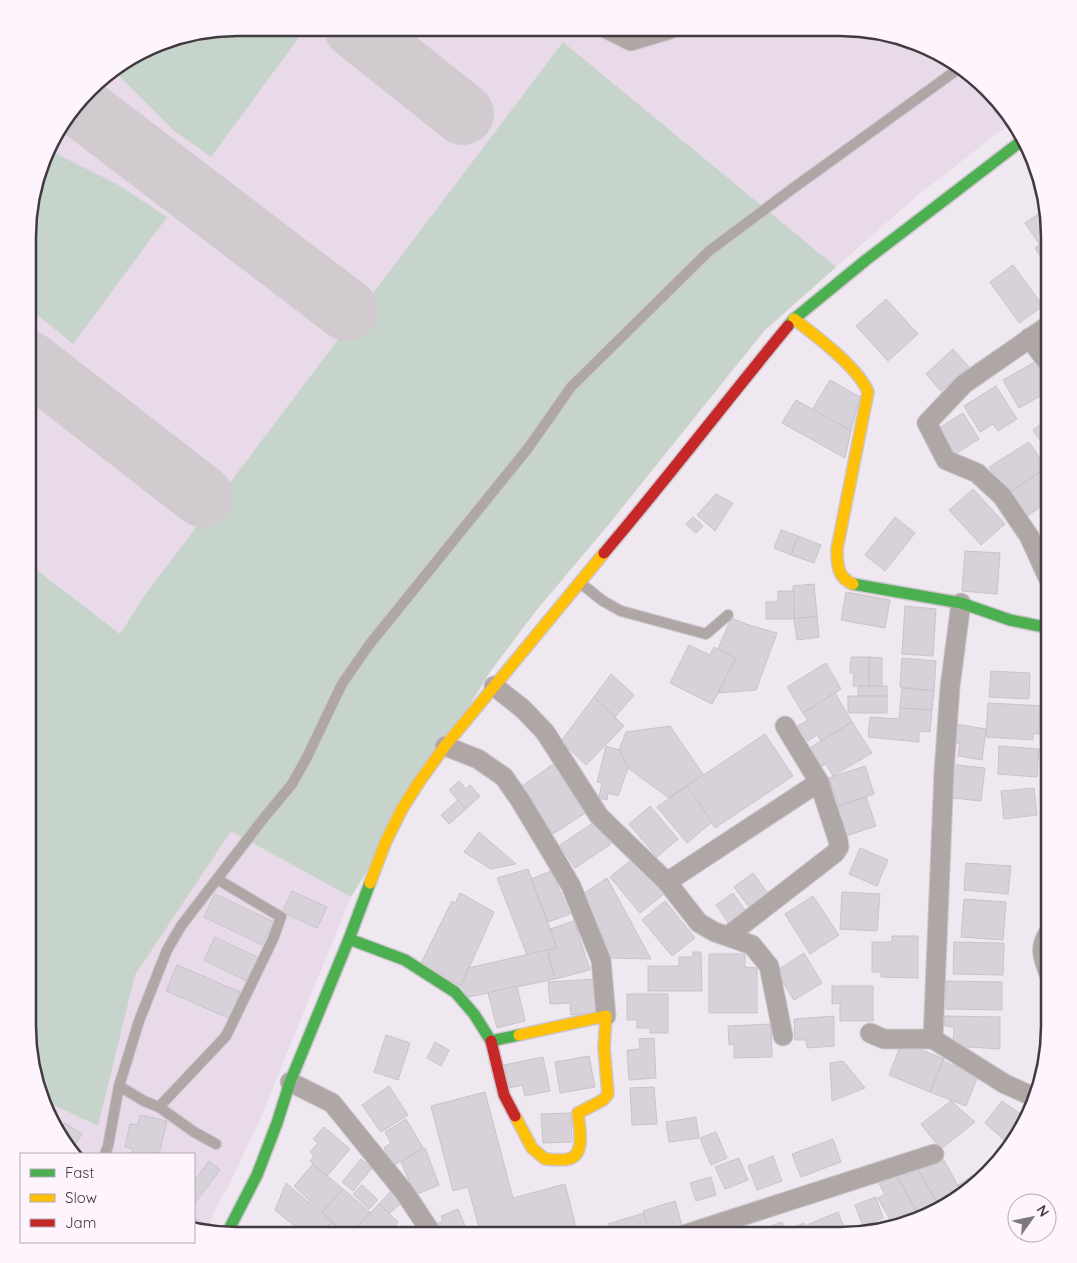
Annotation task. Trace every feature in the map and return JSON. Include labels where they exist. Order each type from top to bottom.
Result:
[{"type":"main road","points":[[234,1227],[257,1175],[290,1082],[349,939],[386,841],[402,809],[445,746],[579,582],[655,493],[734,391],[794,319],[866,260],[1018,144]]},
{"type":"main road","points":[[794,319],[823,341],[860,378],[868,391],[868,403],[837,549],[836,568],[840,576],[850,583],[960,603],[1010,620],[1041,626]]},
{"type":"main road","points":[[349,939],[406,960],[455,992],[474,1014],[491,1041],[504,1095],[532,1148],[545,1158],[568,1159],[576,1154],[580,1150],[578,1112],[603,1100],[608,1094],[604,1048],[606,1016],[491,1041]]},
{"type":"street","points":[[621,36],[631,41],[648,36]]},
{"type":"street","points":[[1041,331],[964,384],[927,423],[946,460],[977,473],[1002,496],[1028,536],[1041,563]]},
{"type":"street","points":[[1029,338],[1041,354]]},
{"type":"street","points":[[933,1039],[947,724],[960,603]]},
{"type":"street","points":[[494,686],[523,709],[545,732],[599,816],[667,882],[699,923],[715,932],[752,945],[770,966],[782,1036]]},
{"type":"street","points":[[729,936],[835,853],[839,847],[819,782],[785,726]]},
{"type":"street","points":[[445,746],[478,759],[504,777],[553,855],[571,886],[600,960],[606,1016]]},
{"type":"street","points":[[667,882],[819,782]]},
{"type":"street","points":[[870,1033],[884,1039],[933,1039],[1005,1084],[1028,1094]]},
{"type":"street","points":[[290,1082],[332,1103],[404,1193],[427,1227]]},
{"type":"street","points":[[708,1227],[934,1154]]},
{"type":"lane","points":[[105,1153],[119,1086],[139,1020],[167,950],[181,926],[292,784],[342,684],[369,645],[529,447],[571,387],[709,251],[955,73]]},
{"type":"lane","points":[[579,582],[603,602],[621,611],[706,634],[728,615]]},
{"type":"lane","points":[[159,1107],[226,1036],[273,939],[281,917],[217,878]]},
{"type":"lane","points":[[119,1086],[144,1101],[159,1107],[194,1132],[216,1144]]},
{"type":"shaded area","points":[[237,36],[840,36],[892,43],[929,57],[951,70],[982,95],[1007,126],[918,195],[764,331],[609,524],[535,612],[490,672],[351,897],[258,1124],[228,1187],[215,1209],[210,1225],[195,1222],[195,1153],[82,1153],[57,1115],[43,1078],[38,1052],[36,1026],[36,237],[43,185],[57,148],[70,126],[86,105],[105,86],[126,70],[148,57],[185,43]]},
{"type":"shaded area","points":[[237,36],[300,36],[211,157],[173,130],[118,75],[148,57],[198,40]]},
{"type":"shaded area","points":[[563,42],[836,267],[764,331],[609,524],[535,612],[490,672],[351,897],[231,831],[135,975],[98,1126],[53,1104],[43,1078],[38,1052],[36,1026],[36,569],[120,634],[145,595]]},
{"type":"shaded area","points":[[55,153],[117,184],[167,217],[73,344],[36,314],[38,211],[43,185]]},
{"type":"building","points":[[1039,214],[1041,244],[1040,245],[1025,223]]},
{"type":"building","points":[[1041,244],[1041,258],[1035,248]]},
{"type":"building","points":[[1013,265],[1041,303],[1041,307],[1019,323],[990,282]]},
{"type":"building","points":[[886,299],[918,334],[888,361],[856,326]]},
{"type":"building","points":[[953,349],[969,367],[941,391],[926,374]]},
{"type":"building","points":[[1040,359],[1041,361],[1041,396],[1019,408],[1003,380]]},
{"type":"building","points":[[830,380],[860,397],[851,431],[812,410]]},
{"type":"building","points":[[996,386],[1017,419],[998,431],[993,424],[980,432],[964,406]]},
{"type":"building","points":[[796,400],[851,431],[845,458],[782,423]]},
{"type":"building","points":[[963,413],[979,439],[955,454],[939,428]]},
{"type":"building","points":[[1041,424],[1041,442],[1033,430]]},
{"type":"building","points":[[1029,442],[1041,460],[1041,471],[1007,494],[989,467]]},
{"type":"building","points":[[1041,471],[1041,507],[1023,519],[1007,494]]},
{"type":"building","points":[[973,489],[1005,524],[981,545],[949,510]]},
{"type":"building","points":[[716,494],[733,503],[715,531],[697,515]]},
{"type":"building","points":[[693,517],[703,526],[696,533],[686,524]]},
{"type":"building","points":[[895,517],[915,533],[885,571],[865,555]]},
{"type":"building","points":[[781,530],[798,536],[791,555],[774,548]]},
{"type":"building","points":[[798,536],[821,545],[814,563],[791,555]]},
{"type":"building","points":[[965,551],[1000,553],[997,594],[962,591]]},
{"type":"building","points":[[814,584],[817,616],[794,619],[793,586]]},
{"type":"building","points":[[778,591],[794,591],[794,619],[766,619],[766,602],[778,602]]},
{"type":"building","points":[[846,592],[890,600],[885,628],[841,620]]},
{"type":"building","points":[[905,606],[936,609],[933,656],[902,654]]},
{"type":"building","points":[[817,616],[819,637],[797,640],[794,619]]},
{"type":"building","points":[[731,618],[777,633],[756,690],[718,693],[736,658],[718,649]]},
{"type":"building","points":[[689,645],[710,655],[714,647],[736,658],[712,704],[670,683]]},
{"type":"building","points":[[851,657],[869,657],[869,686],[853,686],[854,673],[850,673]]},
{"type":"building","points":[[869,657],[882,658],[882,686],[869,686]]},
{"type":"building","points":[[902,658],[936,661],[934,691],[900,687]]},
{"type":"building","points":[[826,663],[841,689],[803,713],[787,687]]},
{"type":"building","points":[[991,671],[1030,673],[1029,699],[989,697]]},
{"type":"building","points":[[611,674],[634,695],[615,717],[594,697]]},
{"type":"building","points":[[858,686],[887,686],[887,696],[858,696]]},
{"type":"building","points":[[902,688],[934,691],[932,710],[900,708]]},
{"type":"building","points":[[835,693],[852,722],[821,741],[817,735],[808,741],[798,726],[808,720],[803,713]]},
{"type":"building","points":[[848,696],[887,696],[887,713],[848,713]]},
{"type":"building","points":[[594,697],[624,726],[586,765],[561,741]]},
{"type":"building","points":[[988,703],[1041,706],[1041,734],[1033,734],[1033,740],[986,737]]},
{"type":"building","points":[[900,708],[932,710],[930,732],[919,731],[919,742],[868,737],[870,717],[899,719]]},
{"type":"building","points":[[852,722],[872,753],[833,776],[826,764],[814,771],[803,752]]},
{"type":"building","points":[[949,723],[986,729],[982,760],[958,756],[960,744],[947,742]]},
{"type":"building","points":[[670,726],[703,774],[669,798],[628,768],[619,750],[626,732]]},
{"type":"building","points":[[765,734],[793,776],[715,828],[687,786]]},
{"type":"building","points":[[606,746],[619,750],[628,768],[618,796],[608,793],[607,800],[599,798],[602,783],[597,782]]},
{"type":"building","points":[[999,746],[1039,749],[1037,777],[998,774]]},
{"type":"building","points":[[556,762],[587,812],[553,834],[521,787]]},
{"type":"building","points":[[948,764],[985,768],[981,801],[944,797]]},
{"type":"building","points":[[865,766],[874,794],[839,806],[829,778]]},
{"type":"building","points":[[459,781],[466,789],[470,785],[480,796],[466,809],[449,790]]},
{"type":"building","points":[[687,786],[712,822],[687,843],[657,807]]},
{"type":"building","points":[[1034,788],[1037,815],[1004,819],[1001,791]]},
{"type":"building","points":[[866,797],[876,826],[840,838],[830,809]]},
{"type":"building","points":[[458,800],[466,809],[449,824],[441,815]]},
{"type":"building","points":[[650,806],[678,839],[657,857],[629,824]]},
{"type":"building","points":[[596,821],[611,844],[575,868],[560,845]]},
{"type":"building","points":[[479,832],[516,864],[491,869],[464,852]]},
{"type":"building","points":[[860,848],[888,860],[877,886],[849,874]]},
{"type":"building","points":[[635,857],[665,893],[640,913],[610,877]]},
{"type":"building","points":[[966,863],[1011,866],[1008,894],[964,890]]},
{"type":"building","points":[[528,869],[557,948],[527,955],[497,878]]},
{"type":"building","points":[[551,871],[570,914],[548,922],[531,879]]},
{"type":"building","points":[[753,873],[768,893],[749,907],[734,887]]},
{"type":"building","points":[[607,878],[651,959],[610,958],[580,896]]},
{"type":"building","points":[[292,891],[327,907],[317,928],[282,912]]},
{"type":"building","points":[[842,892],[880,894],[877,931],[840,929]]},
{"type":"building","points":[[460,893],[494,912],[461,986],[420,965],[452,901],[455,903]]},
{"type":"building","points":[[733,893],[747,913],[730,925],[716,905]]},
{"type":"building","points":[[215,894],[274,922],[262,945],[204,917]]},
{"type":"building","points":[[813,896],[839,935],[810,954],[785,914]]},
{"type":"building","points":[[964,899],[1006,902],[1003,940],[961,937]]},
{"type":"building","points":[[665,901],[695,938],[672,956],[642,920]]},
{"type":"building","points":[[574,921],[590,970],[555,979],[547,950],[557,948],[550,929]]},
{"type":"building","points":[[892,936],[918,936],[918,978],[881,977],[881,972],[872,972],[872,942],[892,942]]},
{"type":"building","points":[[215,937],[259,958],[247,981],[204,960]]},
{"type":"building","points":[[954,942],[1004,943],[1003,975],[953,974]]},
{"type":"building","points":[[547,950],[555,979],[469,997],[461,986],[468,968]]},
{"type":"building","points":[[693,952],[701,952],[702,991],[648,991],[648,966],[679,966],[679,957],[693,957]]},
{"type":"building","points":[[804,953],[822,983],[794,1000],[776,971]]},
{"type":"building","points":[[709,954],[745,954],[745,967],[757,968],[757,1013],[709,1013]]},
{"type":"building","points":[[177,965],[240,992],[229,1018],[166,991]]},
{"type":"building","points":[[594,979],[597,1013],[571,1015],[570,1003],[550,1004],[548,982]]},
{"type":"building","points":[[946,981],[1002,982],[1002,1010],[946,1009]]},
{"type":"building","points":[[517,986],[525,1021],[497,1028],[488,993]]},
{"type":"building","points":[[832,986],[873,986],[873,1021],[840,1021],[840,1003],[832,1004]]},
{"type":"building","points":[[627,994],[668,994],[668,1033],[650,1033],[650,1028],[637,1028],[637,1020],[627,1020]]},
{"type":"building","points":[[834,1016],[834,1046],[807,1048],[806,1040],[795,1040],[794,1019]]},
{"type":"building","points":[[944,1016],[1000,1017],[1000,1049],[953,1046],[954,1027],[945,1026]]},
{"type":"building","points":[[771,1024],[772,1057],[734,1058],[734,1044],[729,1045],[728,1026]]},
{"type":"building","points":[[386,1035],[410,1043],[398,1080],[374,1072]]},
{"type":"building","points":[[654,1038],[656,1078],[629,1080],[627,1050],[640,1049],[639,1039]]},
{"type":"building","points":[[435,1042],[449,1050],[441,1066],[427,1058]]},
{"type":"building","points":[[902,1042],[944,1059],[930,1092],[889,1075]]},
{"type":"building","points":[[589,1056],[595,1087],[560,1093],[555,1062]]},
{"type":"building","points":[[543,1057],[550,1091],[525,1096],[522,1085],[509,1088],[504,1065]]},
{"type":"building","points":[[843,1061],[865,1088],[832,1101],[830,1063]]},
{"type":"building","points":[[943,1061],[978,1076],[966,1106],[930,1092]]},
{"type":"building","points":[[389,1086],[408,1115],[381,1132],[362,1105]]},
{"type":"building","points":[[654,1087],[657,1124],[632,1125],[630,1088]]},
{"type":"building","points":[[485,1092],[513,1198],[565,1184],[576,1227],[479,1227],[468,1187],[453,1191],[431,1106]]},
{"type":"building","points":[[951,1101],[975,1122],[941,1149],[921,1124]]},
{"type":"building","points":[[1002,1101],[1020,1114],[1005,1140],[985,1123]]},
{"type":"building","points":[[571,1113],[572,1142],[543,1143],[541,1114]]},
{"type":"building","points":[[140,1115],[167,1121],[159,1153],[132,1153],[133,1149],[125,1147],[130,1124],[138,1125]]},
{"type":"building","points":[[696,1117],[699,1138],[669,1142],[666,1122]]},
{"type":"building","points":[[406,1119],[423,1148],[394,1165],[384,1148],[391,1143],[385,1132]]},
{"type":"building","points":[[65,1123],[82,1134],[75,1144],[70,1137],[63,1126]]},
{"type":"building","points":[[324,1127],[350,1149],[327,1176],[310,1161],[314,1156],[310,1152],[318,1143],[313,1139]]},
{"type":"building","points":[[716,1132],[727,1158],[711,1165],[700,1138]]},
{"type":"building","points":[[833,1139],[841,1162],[801,1177],[792,1154]]},
{"type":"building","points":[[425,1148],[439,1185],[415,1195],[401,1162]]},
{"type":"building","points":[[941,1155],[959,1187],[937,1202],[918,1169]]},
{"type":"building","points":[[773,1156],[782,1181],[757,1190],[748,1166]]},
{"type":"building","points":[[739,1158],[748,1180],[725,1189],[715,1167]]},
{"type":"building","points":[[361,1159],[372,1168],[353,1191],[342,1182]]},
{"type":"building","points":[[209,1161],[220,1170],[195,1203],[195,1180]]},
{"type":"building","points":[[313,1164],[343,1189],[322,1212],[294,1186]]},
{"type":"building","points":[[905,1169],[908,1175],[918,1169],[937,1202],[917,1211],[896,1175]]},
{"type":"building","points":[[975,1174],[959,1187],[958,1185]]},
{"type":"building","points":[[896,1175],[917,1211],[891,1220],[878,1198],[885,1194],[879,1184]]},
{"type":"building","points":[[711,1177],[716,1195],[696,1201],[690,1183]]},
{"type":"building","points":[[286,1183],[332,1222],[327,1227],[295,1227],[275,1210]]},
{"type":"building","points":[[362,1185],[378,1200],[369,1209],[353,1194]]},
{"type":"building","points":[[343,1189],[370,1212],[356,1227],[338,1227],[322,1212]]},
{"type":"building","points":[[391,1191],[402,1202],[389,1214],[379,1204]]},
{"type":"building","points":[[876,1197],[883,1218],[863,1225],[855,1205]]},
{"type":"building","points":[[675,1201],[683,1227],[648,1227],[643,1211]]},
{"type":"building","points":[[379,1204],[398,1222],[394,1227],[357,1227]]},
{"type":"building","points":[[458,1209],[466,1227],[435,1227],[434,1225],[443,1221],[441,1216]]},
{"type":"building","points":[[838,1212],[844,1227],[808,1227],[807,1225]]},
{"type":"building","points":[[644,1213],[648,1227],[609,1227],[608,1224]]},
{"type":"building","points":[[195,1218],[203,1224],[195,1222]]},
{"type":"building","points":[[332,1222],[338,1227],[328,1227]]},
{"type":"building","points":[[782,1222],[784,1227],[769,1227]]},
{"type":"building","points":[[804,1223],[806,1227],[794,1227]]},
{"type":"taxiway","points":[[365,36],[463,114]]},
{"type":"taxiway","points":[[83,109],[347,310]]},
{"type":"taxiway","points":[[36,367],[202,496]]},
{"type":"traffic: fast","points":[[788,326],[866,260],[1018,144]]},
{"type":"traffic: fast","points":[[853,584],[961,603],[1010,620],[1041,626]]},
{"type":"traffic: fast","points":[[230,1226],[257,1175],[290,1082],[370,883]]},
{"type":"traffic: fast","points":[[349,939],[405,960],[455,992],[474,1014],[491,1041],[519,1035]]},
{"type":"traffic: slow","points":[[794,319],[846,362],[863,382],[868,392],[837,549],[838,565],[841,574],[853,584]]},
{"type":"traffic: slow","points":[[370,883],[386,841],[402,809],[419,782],[445,746],[604,553]]},
{"type":"traffic: slow","points":[[515,1116],[532,1148],[545,1159],[569,1159],[578,1152],[580,1146],[578,1113],[603,1100],[608,1094],[604,1048],[606,1016],[519,1035]]},
{"type":"traffic: jam","points":[[604,553],[788,326]]},
{"type":"traffic: jam","points":[[491,1041],[504,1095],[515,1116]]}]
